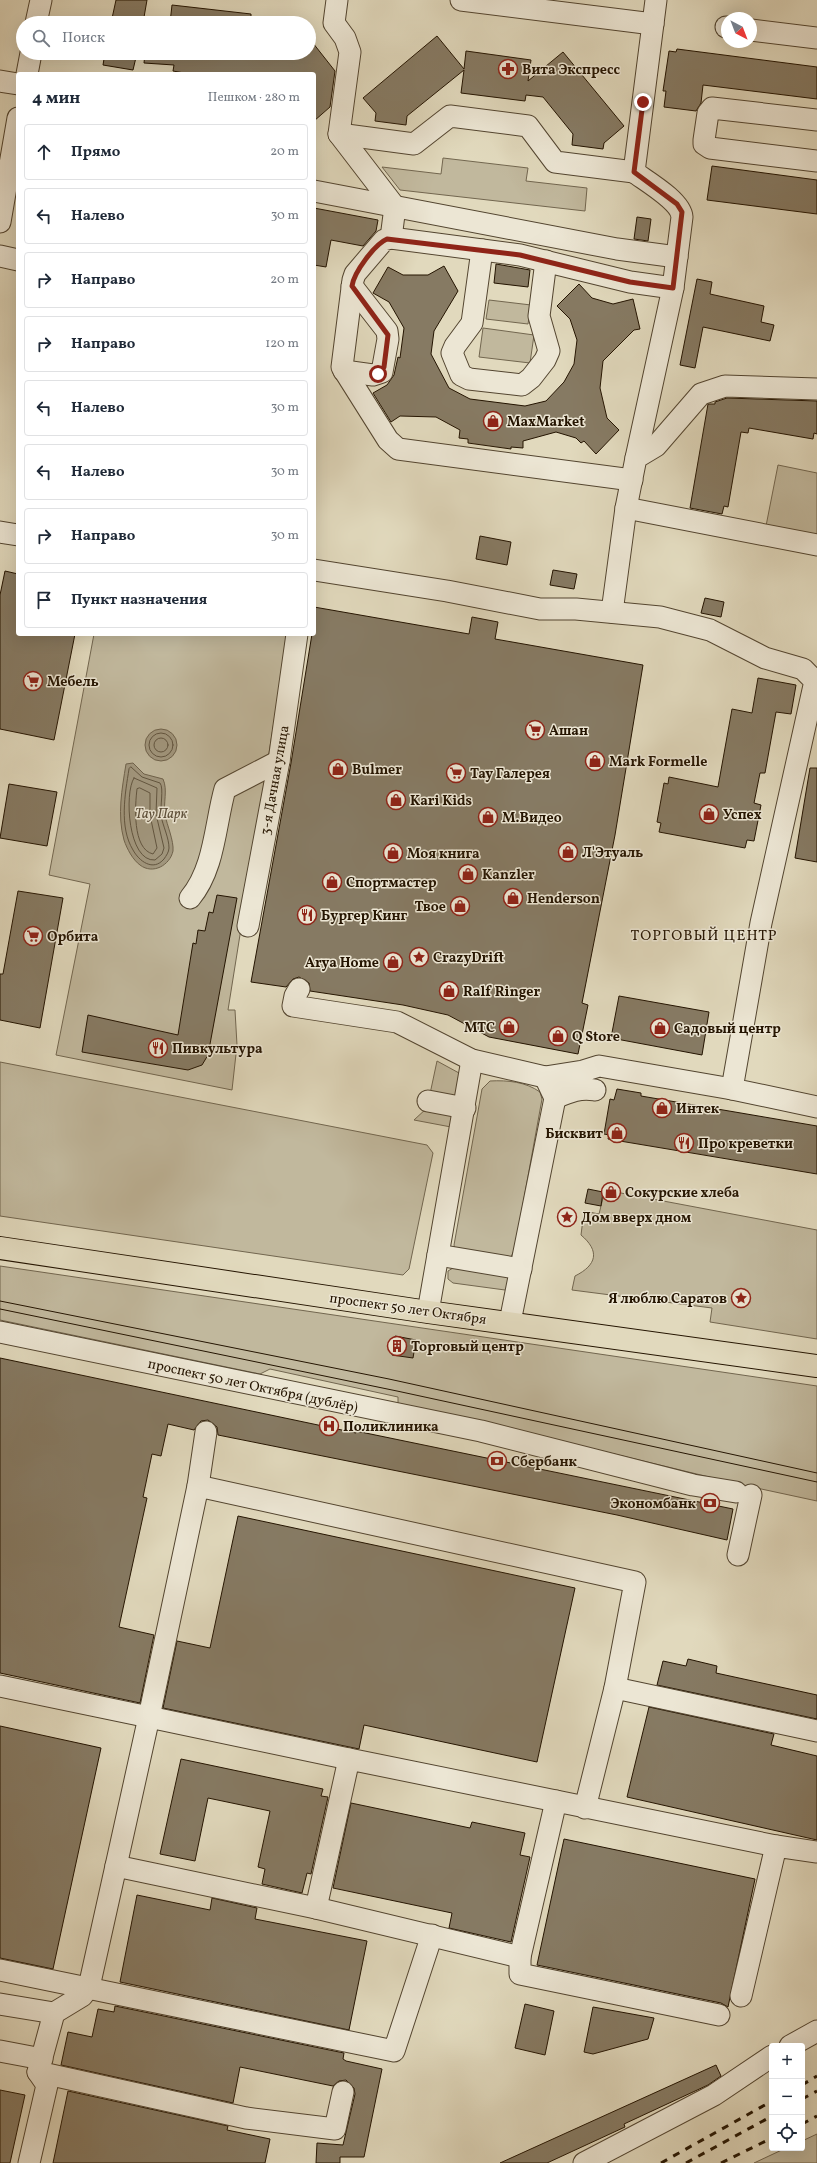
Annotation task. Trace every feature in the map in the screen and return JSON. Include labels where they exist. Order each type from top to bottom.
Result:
[{"type":"main road","name":"проспект 50 лет Октября","points":[[0,1248],[428,1312],[510,1322],[817,1366]]},
{"type":"street","points":[[38,16],[41,0]]},
{"type":"street","points":[[336,0],[334,23],[346,38],[350,52],[339,134],[395,206],[391,238]]},
{"type":"street","points":[[461,0],[653,24]]},
{"type":"street","points":[[634,172],[656,0]]},
{"type":"street","points":[[757,31],[817,38]]},
{"type":"street","points":[[27,72],[30,60]]},
{"type":"street","points":[[0,81],[16,84]]},
{"type":"street","points":[[817,120],[712,108],[708,113],[704,144],[710,148],[817,161]]},
{"type":"street","points":[[339,134],[414,144],[450,116],[528,126],[556,162],[634,172],[680,208],[682,217],[673,288],[626,508],[612,612]]},
{"type":"street","points":[[0,222],[16,134]]},
{"type":"street","points":[[316,191],[617,249],[677,257]]},
{"type":"street","points":[[632,480],[398,449],[388,440],[344,372],[342,362],[352,286],[355,274],[359,269],[384,240],[391,238],[520,255],[630,282],[673,288]]},
{"type":"street","points":[[482,250],[472,323],[455,346],[452,353],[461,375],[469,379],[522,384],[532,378],[545,360],[549,351],[539,316],[546,262]]},
{"type":"street","points":[[0,256],[16,260]]},
{"type":"street","points":[[344,372],[373,375],[382,372],[388,339],[387,331],[352,286]]},
{"type":"street","points":[[636,458],[656,446],[701,394],[725,386],[817,389]]},
{"type":"street","points":[[626,508],[817,545]]},
{"type":"street","points":[[0,532],[16,535]]},
{"type":"street","points":[[316,570],[447,591],[540,609],[576,608],[660,617],[710,630],[765,658],[803,669],[816,681],[761,923],[732,1089]]},
{"type":"street","name":"3-я Дачная улица","points":[[248,926],[279,761],[292,710],[297,636]]},
{"type":"street","points":[[190,898],[199,887],[209,861],[225,788],[279,761]]},
{"type":"street","points":[[296,998],[400,1014],[472,1060],[545,1077],[583,1071],[599,1066],[732,1089],[817,1107]]},
{"type":"street","points":[[428,1312],[465,1108],[472,1060]]},
{"type":"street","points":[[510,1322],[555,1098],[545,1077]]},
{"type":"street","points":[[555,1098],[573,1090],[586,1088],[595,1090]]},
{"type":"street","points":[[428,1101],[465,1108]]},
{"type":"street","points":[[438,1255],[521,1269]]},
{"type":"street","name":"проспект 50 лет Октября (дублёр)","points":[[0,1332],[481,1431],[693,1485],[744,1493],[738,1555]]},
{"type":"street","points":[[0,2004],[54,2013],[82,1996],[89,1988],[198,1486],[206,1432]]},
{"type":"street","points":[[198,1486],[635,1582],[615,1688],[585,1808]]},
{"type":"street","points":[[0,1686],[585,1808],[776,1846],[817,1852]]},
{"type":"street","points":[[615,1688],[817,1731]]},
{"type":"street","points":[[316,1908],[349,1759]]},
{"type":"street","points":[[556,1801],[520,1957],[520,1974],[719,2015]]},
{"type":"street","points":[[741,1996],[776,1846]]},
{"type":"street","points":[[116,1866],[316,1908],[520,1957]]},
{"type":"street","points":[[0,1970],[394,2051],[432,1935]]},
{"type":"street","points":[[30,2163],[47,2085],[40,2066],[54,2013]]},
{"type":"street","points":[[795,2043],[817,2031]]},
{"type":"street","points":[[0,2051],[40,2066],[246,2118],[335,2129],[343,2092]]},
{"type":"street","points":[[584,2163],[714,2095],[769,2058]]},
{"type":"green space","points":[[443,158],[528,168],[526,181],[587,188],[585,211],[400,190],[382,167],[441,174]]},
{"type":"green space","points":[[489,300],[531,305],[528,324],[486,319]]},
{"type":"green space","points":[[483,328],[534,335],[530,363],[479,357]]},
{"type":"green space","points":[[778,465],[817,473],[817,535],[766,526]]},
{"type":"green space","name":"Тау Парк","points":[[94,636],[288,636],[228,1010],[235,1010],[237,1045],[232,1090],[56,1055],[90,884],[49,875]]},
{"type":"green space","points":[[437,1061],[459,1073],[451,1127],[414,1120],[427,1108]]},
{"type":"green space","points":[[0,1062],[427,1145],[433,1153],[409,1269],[403,1275],[0,1216]]},
{"type":"green space","points":[[490,1081],[510,1081],[529,1086],[540,1092],[542,1099],[515,1248],[511,1257],[455,1250],[454,1245],[482,1089]]},
{"type":"green space","points":[[605,1190],[817,1230],[817,1339],[710,1322],[712,1308],[572,1290],[575,1276],[588,1267],[592,1262],[593,1257],[591,1247],[581,1235],[584,1211],[599,1214]]},
{"type":"green space","points":[[0,1266],[817,1386],[817,1501],[738,1484],[507,1428],[398,1406],[398,1397],[270,1369],[260,1374],[0,1320]]},
{"type":"green space","points":[[453,1268],[508,1277],[510,1281],[509,1287],[505,1290],[453,1283],[448,1279],[448,1271]]},
{"type":"green space","points":[[817,2134],[817,2163],[754,2163],[780,2151],[805,2151],[805,2140]]},
{"type":"water","points":[[161,729],[167,730],[174,736],[177,745],[176,751],[170,758],[161,761],[155,760],[148,754],[145,745],[146,739],[152,732]]},
{"type":"water","points":[[133,763],[144,774],[163,779],[164,783],[165,815],[173,851],[165,864],[155,869],[145,868],[135,860],[130,854],[122,831],[121,802],[126,764]]},
{"type":"building","points":[[116,0],[147,0],[144,16],[113,16]]},
{"type":"building","points":[[172,5],[251,14],[251,16],[171,16]]},
{"type":"building","points":[[437,36],[464,69],[466,51],[531,60],[528,81],[563,52],[624,126],[604,143],[603,149],[572,145],[573,134],[543,97],[526,95],[525,101],[461,93],[464,70],[407,116],[406,125],[375,121],[376,113],[363,98]]},
{"type":"building","points":[[316,47],[335,71],[330,107],[316,119],[316,72],[179,72],[173,71],[174,65],[144,63],[144,60],[316,60]]},
{"type":"building","points":[[677,49],[817,67],[817,99],[703,85],[701,103],[696,111],[664,107],[666,91],[663,91],[669,51],[676,52]]},
{"type":"building","points":[[104,60],[135,60],[133,70],[103,65]]},
{"type":"building","points":[[712,166],[817,180],[817,214],[707,200]]},
{"type":"building","points":[[316,208],[378,220],[376,231],[363,246],[331,240],[326,267],[316,265]]},
{"type":"building","points":[[637,217],[651,219],[648,241],[634,239]]},
{"type":"building","points":[[496,264],[530,270],[528,287],[494,283]]},
{"type":"building","points":[[444,266],[458,291],[434,331],[431,354],[449,388],[470,399],[525,406],[546,401],[564,382],[574,364],[577,340],[570,319],[557,306],[579,284],[592,298],[613,304],[633,299],[640,329],[634,330],[603,361],[600,388],[607,418],[619,430],[596,454],[584,441],[581,443],[576,438],[556,432],[523,441],[523,448],[511,447],[511,449],[468,443],[468,439],[459,438],[460,430],[436,417],[400,416],[391,422],[373,393],[387,385],[394,375],[398,357],[400,358],[404,328],[389,302],[373,293],[388,267],[403,275],[428,275]]},
{"type":"building","points":[[697,279],[712,282],[710,294],[764,306],[761,322],[774,325],[770,341],[703,327],[695,368],[680,365]]},
{"type":"building","points":[[727,398],[817,401],[817,434],[814,433],[813,439],[749,428],[748,433],[741,432],[728,507],[724,506],[722,514],[690,508],[708,404],[715,404],[715,402]]},
{"type":"building","points":[[480,536],[511,542],[507,565],[476,559]]},
{"type":"building","points":[[553,570],[577,574],[574,589],[550,585]]},
{"type":"building","name":"Мебель","points":[[5,571],[16,574],[16,636],[75,636],[54,740],[0,729],[0,595]]},
{"type":"building","points":[[705,598],[724,602],[721,617],[701,613]]},
{"type":"building","name":"Тау Галерея","points":[[316,607],[469,634],[472,617],[498,622],[495,639],[643,665],[615,835],[582,1003],[588,1005],[578,1054],[489,1037],[448,1015],[403,1005],[310,991],[309,983],[299,977],[293,979],[286,987],[251,982],[291,763],[312,636],[316,636]]},
{"type":"building","points":[[758,678],[796,685],[791,714],[776,712],[765,773],[760,773],[754,803],[761,805],[754,841],[747,840],[745,848],[659,832],[661,823],[657,822],[664,783],[668,784],[669,777],[718,787],[732,709],[752,713]]},
{"type":"building","points":[[810,768],[817,768],[817,862],[795,858]]},
{"type":"building","points":[[9,784],[57,792],[47,846],[0,838]]},
{"type":"building","name":"Орбита","points":[[18,891],[63,898],[40,1028],[0,1020],[0,974],[3,974]]},
{"type":"building","points":[[217,895],[237,898],[208,1055],[202,1065],[188,1070],[82,1052],[88,1015],[178,1035],[193,943],[196,944],[198,930],[205,931],[209,912],[213,913]]},
{"type":"building","name":"Садовый центр","points":[[619,996],[709,1012],[702,1055],[611,1038]]},
{"type":"building","points":[[617,1089],[641,1093],[641,1096],[817,1126],[817,1174],[608,1139],[609,1135],[604,1134],[610,1099],[614,1100]]},
{"type":"building","points":[[588,1189],[603,1192],[601,1206],[585,1203]]},
{"type":"building","points":[[395,1336],[416,1340],[413,1358],[392,1355]]},
{"type":"building","points":[[0,1358],[356,1433],[356,1431],[733,1509],[727,1540],[617,1515],[218,1435],[217,1427],[208,1420],[201,1421],[194,1430],[168,1424],[161,1456],[152,1454],[143,1497],[147,1498],[119,1627],[154,1635],[140,1703],[0,1673]]},
{"type":"building","points":[[238,1516],[575,1588],[537,1762],[364,1725],[359,1749],[163,1708],[177,1641],[210,1648]]},
{"type":"building","points":[[688,1659],[717,1666],[716,1673],[817,1695],[817,1719],[657,1685],[663,1661],[686,1666]]},
{"type":"building","points":[[649,1707],[774,1734],[771,1745],[817,1756],[817,1840],[627,1797]]},
{"type":"building","points":[[0,1726],[101,1748],[53,1969],[0,1958]]},
{"type":"building","points":[[181,1759],[323,1789],[321,1796],[328,1797],[311,1874],[307,1873],[302,1893],[262,1884],[265,1869],[258,1867],[270,1811],[208,1798],[195,1861],[160,1854]]},
{"type":"building","points":[[351,1803],[470,1828],[472,1822],[525,1833],[520,1855],[530,1857],[511,1942],[449,1928],[452,1913],[333,1888]]},
{"type":"building","points":[[564,1839],[755,1879],[728,2007],[721,2003],[537,1965]]},
{"type":"building","points":[[137,1895],[210,1910],[212,1898],[257,1908],[255,1919],[367,1941],[349,2030],[120,1982]]},
{"type":"building","points":[[525,2004],[554,2011],[545,2055],[515,2048]]},
{"type":"building","points":[[115,2006],[344,2053],[343,2059],[346,2061],[382,2069],[364,2157],[340,2157],[340,2163],[316,2163],[317,2143],[343,2145],[355,2094],[354,2088],[346,2080],[339,2081],[333,2086],[240,2067],[233,2103],[61,2065],[68,2032],[92,2037],[98,2009],[114,2012]]},
{"type":"building","points":[[593,2007],[654,2018],[648,2039],[593,2054],[584,2052]]},
{"type":"building","points":[[716,2065],[721,2076],[708,2085],[624,2124],[625,2127],[547,2163],[500,2163]]},
{"type":"building","points":[[0,2090],[25,2095],[10,2163],[0,2163]]},
{"type":"building","points":[[68,2091],[228,2126],[227,2130],[270,2139],[265,2163],[53,2163]]},
{"type":"tram line","points":[[0,1301],[389,1379],[817,1473]]},
{"type":"tram line","points":[[0,1309],[397,1391],[817,1482]]},
{"type":"railway","points":[[805,2083],[817,2076]]},
{"type":"railway","points":[[805,2097],[817,2091]]},
{"type":"railway","points":[[661,2163],[769,2103]]},
{"type":"railway","points":[[805,2122],[817,2116]]},
{"type":"railway","points":[[686,2163],[769,2118]]},
{"type":"railway","points":[[721,2163],[769,2139]]},
{"type":"place","name":"Вита Экспресс","points":[[508,69]]},
{"type":"place","name":"MaxMarket","points":[[493,421]]},
{"type":"place","name":"Мебель","points":[[33,681]]},
{"type":"place","name":"Ашан","points":[[535,730]]},
{"type":"place","name":"Mark Formelle","points":[[595,761]]},
{"type":"place","name":"Bulmer","points":[[338,769]]},
{"type":"place","name":"Тау Галерея","points":[[456,773]]},
{"type":"place","name":"Kari Kids","points":[[396,800]]},
{"type":"place","name":"Успех","points":[[709,814]]},
{"type":"place","name":"М.Видео","points":[[488,817]]},
{"type":"place","name":"Л'Этуаль","points":[[568,852]]},
{"type":"place","name":"Моя книга","points":[[393,853]]},
{"type":"place","name":"Kanzler","points":[[468,874]]},
{"type":"place","name":"Спортмастер","points":[[332,882]]},
{"type":"place","name":"Henderson","points":[[513,898]]},
{"type":"place","name":"Твое","points":[[460,906]]},
{"type":"place","name":"Бургер Кинг","points":[[307,915]]},
{"type":"place","name":"Орбита","points":[[33,936]]},
{"type":"place","name":"CrazyDrift","points":[[419,957]]},
{"type":"place","name":"Arya Home","points":[[393,962]]},
{"type":"place","name":"Ralf Ringer","points":[[449,991]]},
{"type":"place","name":"МТС","points":[[509,1027]]},
{"type":"place","name":"Садовый центр","points":[[660,1028]]},
{"type":"place","name":"Q Store","points":[[558,1036]]},
{"type":"place","name":"Пивкультура","points":[[158,1048]]},
{"type":"place","name":"Интек","points":[[662,1108]]},
{"type":"place","name":"Бисквит","points":[[617,1133]]},
{"type":"place","name":"Про креветки","points":[[684,1143]]},
{"type":"place","name":"Сокурские хлеба","points":[[611,1192]]},
{"type":"place","name":"Дом вверх дном","points":[[567,1217]]},
{"type":"place","name":"Я люблю Саратов","points":[[741,1298]]},
{"type":"place","name":"Торговый центр","points":[[397,1346]]},
{"type":"place","name":"Поликлиника","points":[[329,1426]]},
{"type":"place","name":"Сбербанк","points":[[497,1461]]},
{"type":"place","name":"Экономбанк","points":[[710,1503]]},
{"type":"district","name":"ТОРГОВЫЙ ЦЕНТР","points":[[704,935]]},
{"type":"route","points":[[378,374],[382,372],[384,367],[388,335],[387,331],[352,286],[355,274],[380,244],[387,239],[391,238],[520,255],[630,282],[673,288],[682,212],[677,204],[634,172],[643,102]]}]
